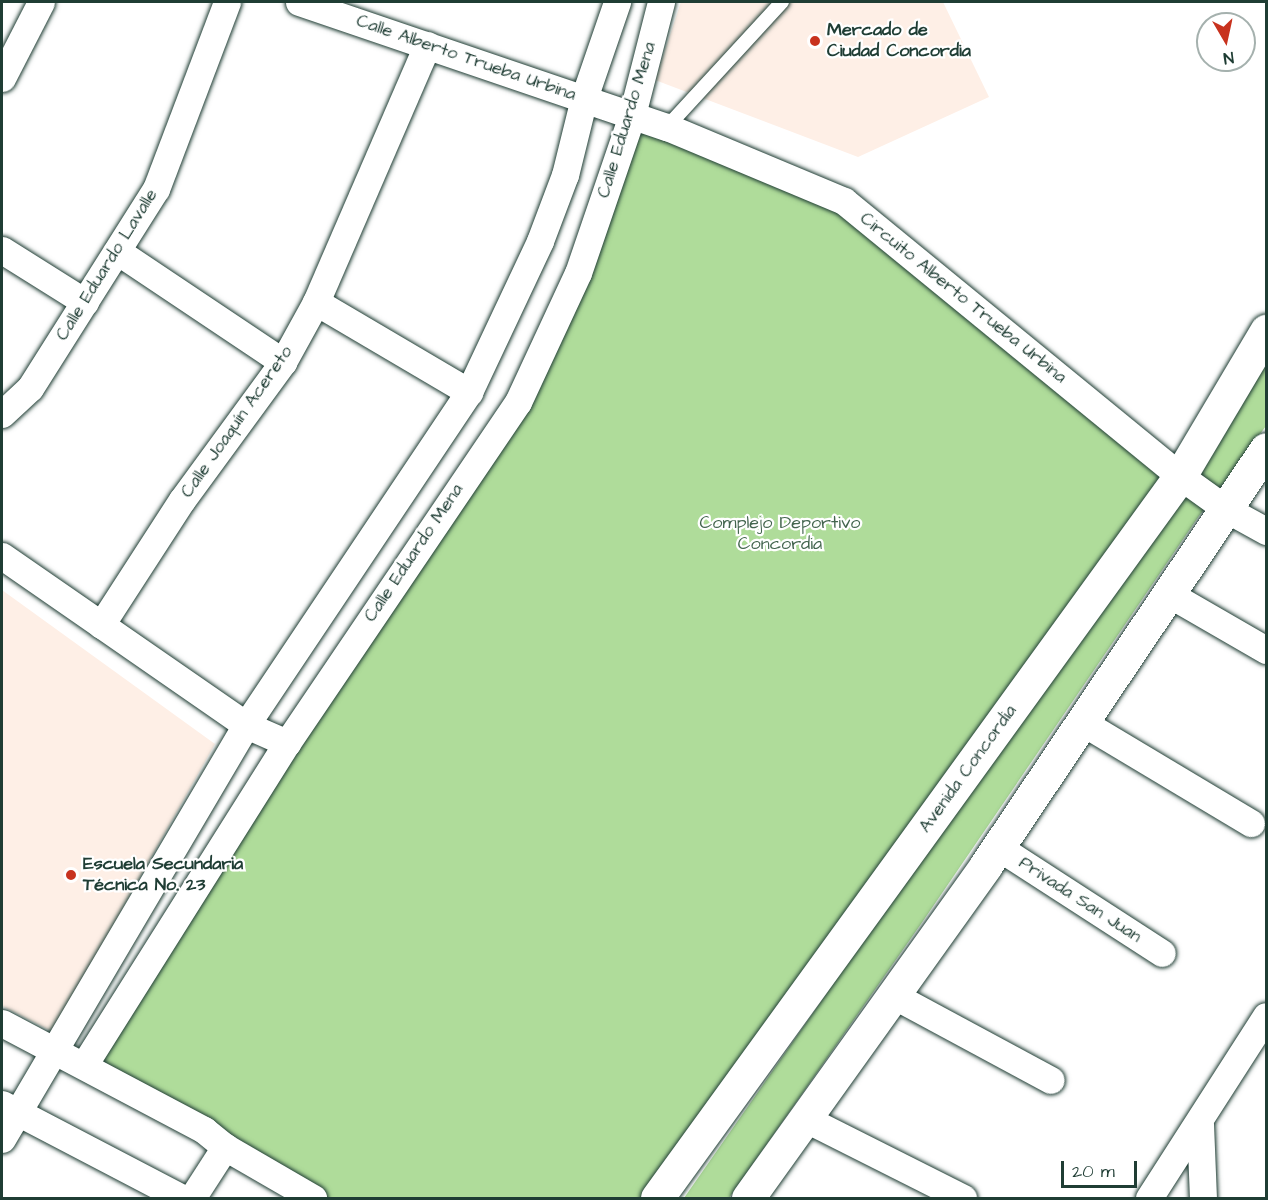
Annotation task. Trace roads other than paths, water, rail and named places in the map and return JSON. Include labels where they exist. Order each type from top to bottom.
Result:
[{"type":"main road","name":"Avenida Concordia","points":[[657,1198],[1180,476],[1266,331]]},
{"type":"main road","points":[[748,1198],[998,847],[1266,449]]},
{"type":"street","points":[[2,78],[41,2]]},
{"type":"street","name":"Calle Eduardo Lavalle","points":[[2,414],[30,388],[156,189],[227,2]]},
{"type":"street","name":"Calle Alberto Trueba Urbina","points":[[299,2],[632,115]]},
{"type":"street","points":[[2,1139],[10,1108],[52,1050],[246,724],[469,392],[540,241],[565,175],[584,98],[616,2]]},
{"type":"street","name":"Calle Eduardo Mena","points":[[84,1065],[287,743],[518,402],[578,273],[632,115],[661,2]]},
{"type":"street","name":"Calle Joaquín Acereto","points":[[101,625],[182,500],[283,362],[316,302],[427,45]]},
{"type":"street","name":"Circuito Alberto Trueba Urbina","points":[[632,115],[667,127],[844,201],[1180,476],[1226,509],[1266,531]]},
{"type":"street","points":[[2,250],[85,302]]},
{"type":"street","points":[[117,251],[283,362]]},
{"type":"street","points":[[316,302],[469,392]]},
{"type":"street","points":[[2,556],[246,724],[287,743]]},
{"type":"street","points":[[1169,594],[1266,650]]},
{"type":"street","points":[[1082,722],[1251,823]]},
{"type":"street","name":"Privada San Juan","points":[[998,847],[1162,953]]},
{"type":"street","points":[[893,995],[1051,1080]]},
{"type":"street","points":[[1149,1198],[1200,1124],[1266,1016]]},
{"type":"street","points":[[2,1023],[204,1130],[225,1148],[313,1198]]},
{"type":"street","points":[[10,1108],[182,1198]]},
{"type":"street","points":[[806,1119],[963,1198]]},
{"type":"street","points":[[1200,1124],[1203,1198]]},
{"type":"street","points":[[192,1198],[225,1148]]},
{"type":"lane","points":[[667,127],[782,2]]},
{"type":"place","name":"Mercado de Ciudad Concordia","points":[[815,41]]},
{"type":"place","name":"Escuela Secundaria Técnica No. 23","points":[[71,875]]},
{"type":"park label","name":"Complejo Deportivo Concordia","points":[[780,534]]}]
